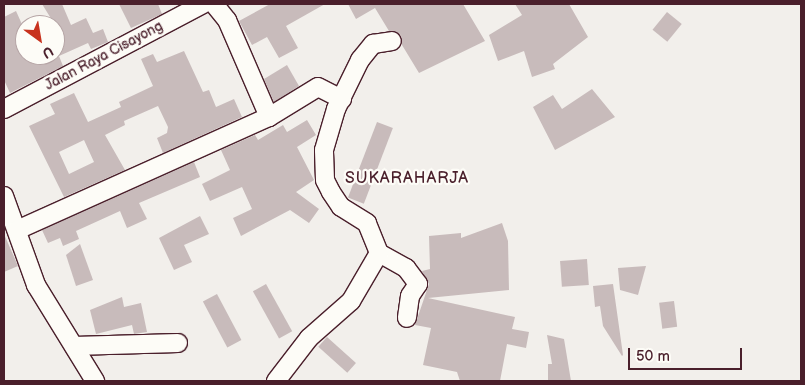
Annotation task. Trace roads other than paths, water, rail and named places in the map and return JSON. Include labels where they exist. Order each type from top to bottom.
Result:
[{"type":"street","name":"Jalan Raya Cisayong","points":[[4,109],[203,4]]},
{"type":"street","points":[[214,4],[227,20],[269,117]]},
{"type":"street","points":[[392,41],[371,45],[342,99],[325,139],[325,180],[341,207],[367,223],[379,253],[406,268],[418,284],[410,296],[407,318]]},
{"type":"street","points":[[16,230],[269,117],[322,86],[342,99]]},
{"type":"street","points":[[4,196],[36,285],[96,381]]},
{"type":"street","points":[[276,381],[309,338],[351,300],[379,253]]},
{"type":"street","points":[[74,346],[178,343]]},
{"type":"district","name":"SUKARAHARJA","points":[[407,179]]}]
